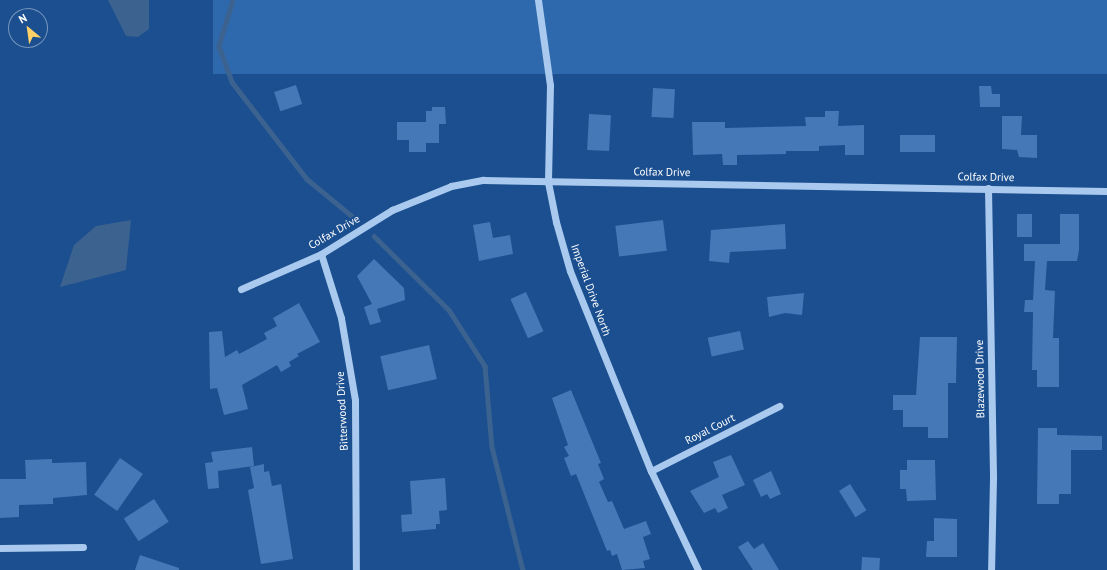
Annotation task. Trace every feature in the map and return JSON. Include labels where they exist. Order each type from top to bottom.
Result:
[{"type":"street","name":"Imperial Drive North","points":[[538,0],[550,85],[548,182],[570,271],[651,471],[698,570]]},
{"type":"street","name":"Colfax Drive","points":[[241,289],[321,254],[392,210],[451,186],[483,180],[1107,191]]},
{"type":"street","name":"Blazewood Drive","points":[[988,188],[993,478],[991,570]]},
{"type":"street","name":"Bitterwood Drive","points":[[321,254],[342,318],[354,393],[356,570]]},
{"type":"street","name":"Royal Court","points":[[651,471],[779,406]]},
{"type":"street","points":[[0,548],[83,547]]},
{"type":"shaded area","points":[[108,0],[149,0],[149,29],[138,37],[126,36]]},
{"type":"shaded area","points":[[213,0],[1107,0],[1107,74],[213,74]]},
{"type":"shaded area","points":[[131,220],[126,270],[60,287],[74,245],[96,226]]},
{"type":"building","points":[[296,85],[302,104],[280,111],[274,92]]},
{"type":"building","points":[[979,86],[991,86],[992,94],[1000,94],[1000,107],[980,107]]},
{"type":"building","points":[[653,88],[675,89],[673,118],[651,117]]},
{"type":"building","points":[[432,107],[445,107],[446,124],[439,124],[439,143],[426,143],[426,152],[409,152],[409,140],[397,140],[397,122],[426,122],[426,111],[432,111]]},
{"type":"building","points":[[825,111],[839,111],[838,126],[864,125],[864,155],[845,155],[845,145],[819,146],[819,151],[786,151],[786,154],[737,155],[737,165],[723,165],[722,154],[693,155],[692,122],[725,122],[725,128],[806,126],[805,117],[825,117]]},
{"type":"building","points":[[589,114],[611,115],[609,151],[587,150]]},
{"type":"building","points":[[1002,116],[1022,116],[1021,135],[1037,135],[1037,158],[1019,157],[1017,150],[1002,149]]},
{"type":"building","points":[[900,135],[935,135],[935,152],[900,152]]},
{"type":"building","points":[[1017,214],[1032,214],[1032,237],[1017,237]]},
{"type":"building","points":[[1060,214],[1079,214],[1079,250],[1077,261],[1047,261],[1045,290],[1055,291],[1053,338],[1059,338],[1059,387],[1037,387],[1037,370],[1032,370],[1033,312],[1024,312],[1025,300],[1033,300],[1035,261],[1024,261],[1024,244],[1060,244]]},
{"type":"building","points":[[663,220],[667,251],[619,257],[615,226]]},
{"type":"building","points":[[490,222],[493,238],[510,235],[513,254],[479,261],[473,225]]},
{"type":"building","points":[[785,224],[786,249],[730,252],[729,263],[709,261],[711,230]]},
{"type":"building","points":[[374,259],[404,288],[405,300],[377,309],[381,322],[370,325],[364,307],[372,304],[357,276]]},
{"type":"building","points":[[526,292],[543,331],[528,338],[510,299]]},
{"type":"building","points":[[804,293],[802,315],[785,313],[769,317],[767,297]]},
{"type":"building","points":[[299,303],[320,342],[297,354],[299,356],[289,362],[291,366],[281,372],[277,365],[242,385],[248,409],[224,415],[217,388],[210,389],[209,332],[222,331],[225,357],[237,350],[239,354],[267,339],[264,333],[277,326],[273,318]]},
{"type":"building","points":[[740,331],[744,350],[712,356],[708,338]]},
{"type":"building","points":[[920,337],[957,337],[956,383],[948,383],[948,438],[928,438],[928,427],[903,427],[903,410],[893,410],[893,395],[916,395]]},
{"type":"building","points":[[429,345],[437,379],[388,390],[380,356]]},
{"type":"building","points":[[571,390],[601,463],[598,464],[604,479],[599,482],[608,502],[612,501],[624,529],[646,521],[651,534],[643,537],[650,559],[643,561],[645,568],[622,570],[617,554],[612,556],[610,550],[607,551],[576,474],[571,476],[564,458],[569,456],[564,447],[568,445],[552,398]]},
{"type":"building","points":[[1038,428],[1057,428],[1057,435],[1102,436],[1102,450],[1071,450],[1071,494],[1059,494],[1059,504],[1037,504]]},
{"type":"building","points":[[252,447],[254,466],[218,471],[219,488],[208,489],[205,463],[213,462],[211,452]]},
{"type":"building","points":[[731,455],[745,485],[722,495],[728,508],[718,513],[715,508],[704,513],[690,491],[719,477],[713,462]]},
{"type":"building","points":[[120,458],[143,474],[117,511],[94,495]]},
{"type":"building","points":[[52,459],[52,463],[86,462],[87,495],[53,498],[53,504],[19,505],[19,517],[0,518],[0,479],[26,479],[25,460]]},
{"type":"building","points":[[907,460],[935,460],[936,500],[907,501],[906,489],[900,489],[900,470],[907,470]]},
{"type":"building","points":[[264,464],[264,472],[269,471],[272,486],[281,484],[293,559],[261,564],[248,490],[254,488],[250,467]]},
{"type":"building","points":[[771,471],[781,494],[770,499],[767,494],[761,497],[753,480]]},
{"type":"building","points":[[445,478],[447,510],[439,511],[440,524],[436,524],[436,529],[402,532],[401,515],[412,514],[410,481]]},
{"type":"building","points":[[850,484],[866,510],[855,517],[839,491]]},
{"type":"building","points":[[154,499],[169,522],[139,541],[124,519]]},
{"type":"building","points":[[934,518],[957,519],[957,557],[926,557],[927,541],[934,541]]},
{"type":"building","points":[[748,541],[754,549],[763,543],[779,570],[753,570],[738,547]]},
{"type":"building","points":[[140,555],[179,568],[179,570],[135,570]]},
{"type":"building","points":[[862,557],[880,558],[879,570],[861,570]]},
{"type":"waterway","points":[[233,0],[219,46],[232,82],[307,179],[352,216]]},
{"type":"waterway","points":[[374,236],[449,310],[485,366],[492,447],[523,570]]}]
